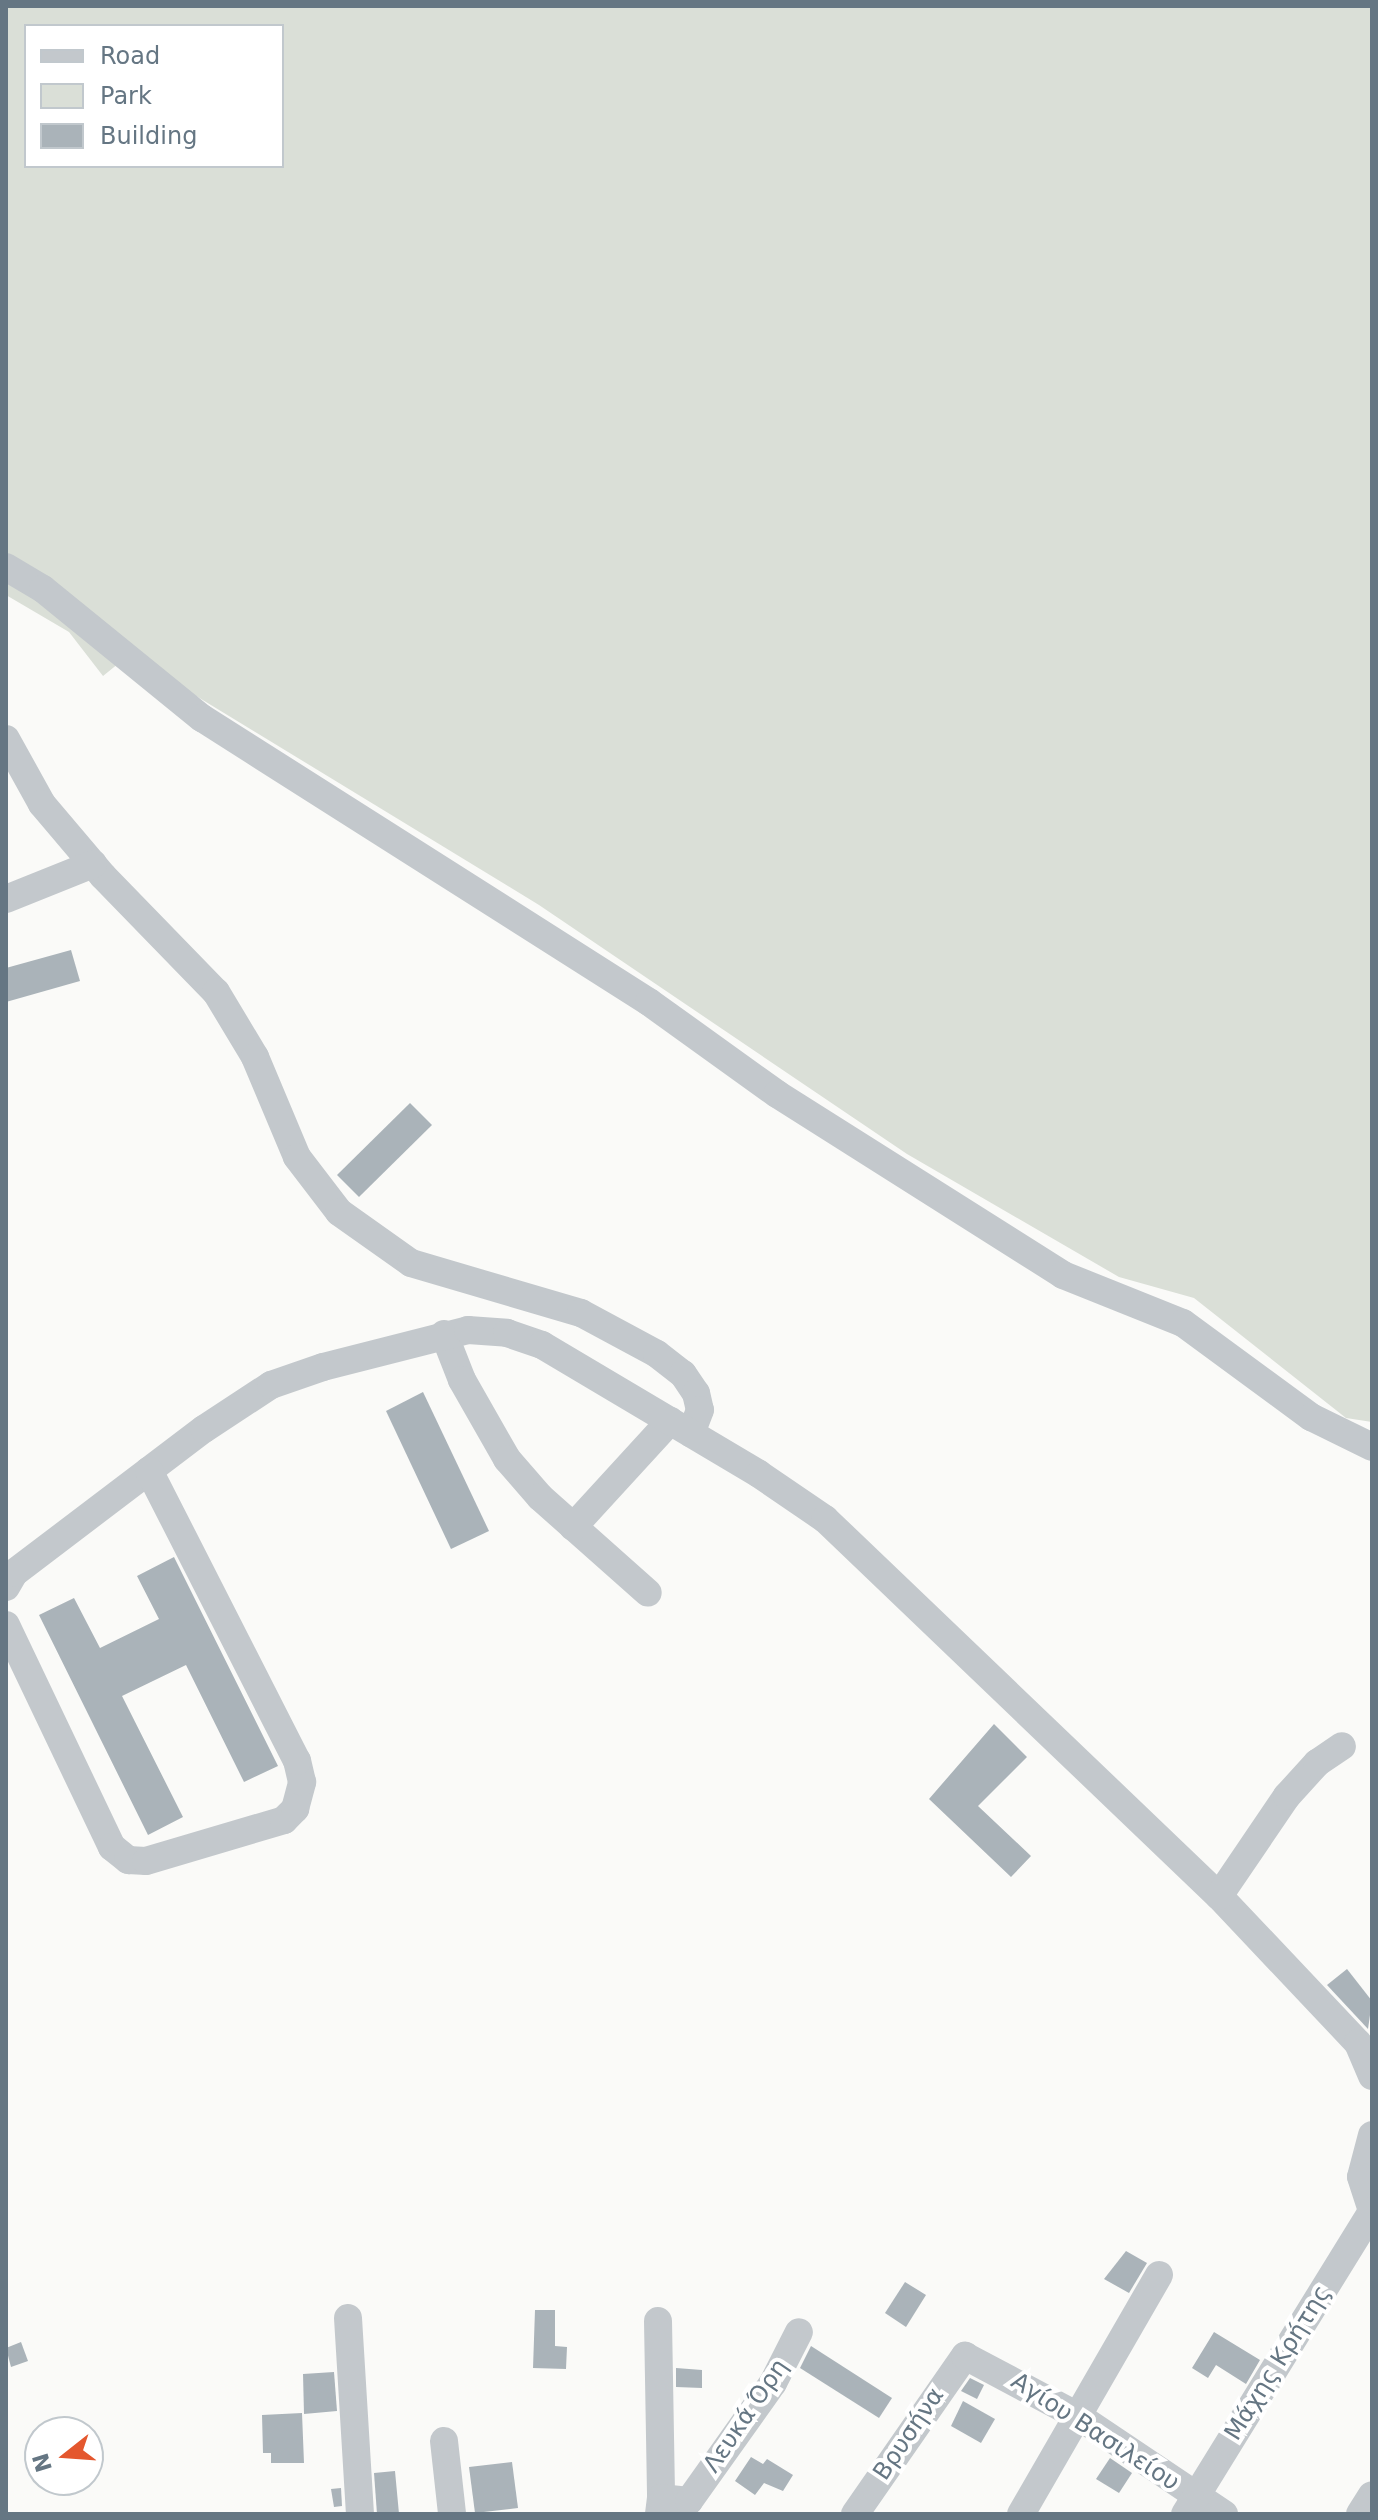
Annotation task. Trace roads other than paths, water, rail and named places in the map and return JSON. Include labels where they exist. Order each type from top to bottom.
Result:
[{"type":"street","points":[[6,567],[43,589],[202,718],[649,1002],[777,1094],[1063,1275],[1183,1323],[1311,1417],[1372,1447]]},
{"type":"street","points":[[6,739],[12,764],[42,804],[93,864],[216,992],[255,1057],[297,1157],[339,1212],[375,1243],[411,1263],[581,1313],[657,1354],[683,1374],[696,1393],[700,1410],[573,1527]]},
{"type":"street","points":[[6,899],[93,864]]},
{"type":"street","points":[[6,1587],[14,1573],[149,1471],[271,1385],[444,1334],[507,1333],[542,1345],[680,1427],[825,1519],[1219,1896],[1358,2043],[1372,2076]]},
{"type":"street","points":[[444,1334],[462,1380],[507,1459],[573,1527],[648,1593]]},
{"type":"street","points":[[6,1625],[112,1847],[128,1860],[146,1861],[284,1820],[295,1809],[302,1782],[297,1761],[149,1471]]},
{"type":"street","points":[[1219,1896],[1287,1796],[1317,1763],[1342,1746]]},
{"type":"street","points":[[1372,2135],[1361,2177],[1372,2211]]},
{"type":"street","name":"Μάχης Κρήτης","points":[[1190,2505],[1372,2211]]},
{"type":"street","points":[[1021,2514],[1159,2275]]},
{"type":"street","points":[[348,2318],[360,2514]]},
{"type":"street","points":[[658,2321],[680,2507]]},
{"type":"street","name":"Λευκά Όρη","points":[[680,2507],[773,2383],[799,2332]]},
{"type":"street","name":"Αγίου Βασιλείου","points":[[965,2356],[1078,2416],[1190,2505],[1224,2514]]},
{"type":"street","name":"Βρυσήνα","points":[[855,2514],[965,2356]]},
{"type":"street","points":[[444,2441],[452,2514]]},
{"type":"street","points":[[1360,2514],[1372,2495]]}]
